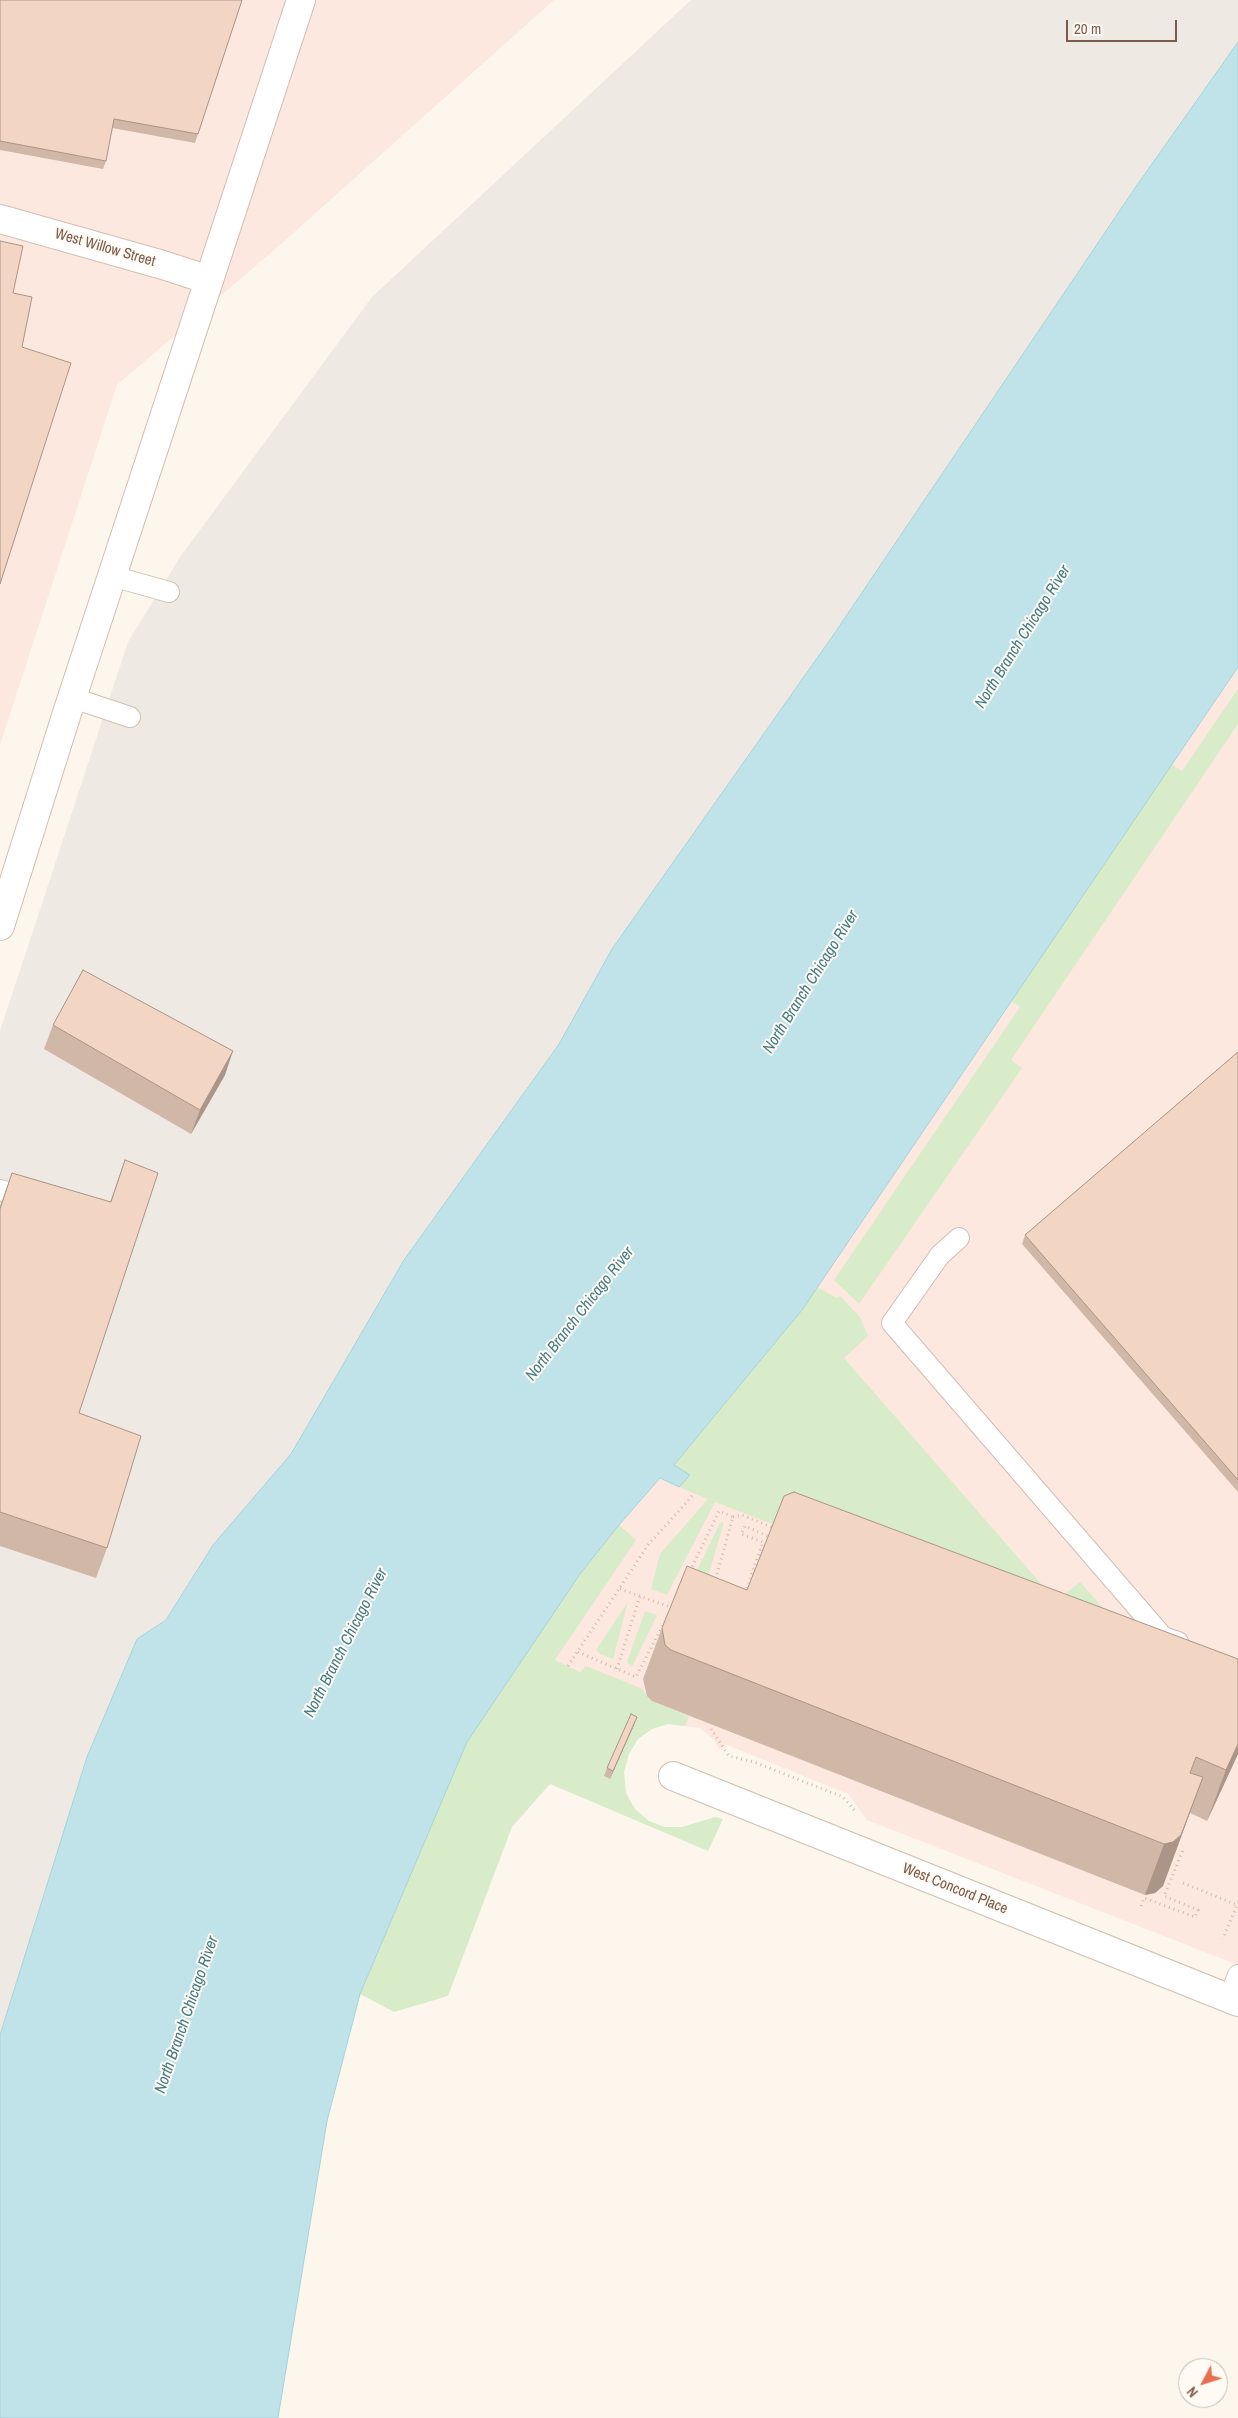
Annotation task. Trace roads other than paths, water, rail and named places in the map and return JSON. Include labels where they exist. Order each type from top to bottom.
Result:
[{"type":"street","points":[[0,926],[112,576],[301,0]]},
{"type":"street","name":"West Willow Street","points":[[0,219],[163,265],[209,280]]},
{"type":"street","name":"West Concord Place","points":[[673,1776],[1235,1992]]},
{"type":"lane","points":[[112,576],[169,592]]},
{"type":"lane","points":[[73,698],[130,717]]},
{"type":"lane","points":[[0,1190],[54,1206]]},
{"type":"lane","points":[[959,1238],[940,1255],[892,1323],[1163,1637],[1196,1650]]},
{"type":"water","name":"North Branch Chicago River","points":[[1238,42],[1238,667],[802,1310],[674,1465],[690,1475],[679,1487],[660,1478],[619,1525],[580,1574],[467,1742],[360,1994],[327,2121],[278,2418],[0,2418],[0,2035],[87,1757],[137,1639],[166,1620],[213,1545],[291,1454],[404,1260],[559,1044],[612,949],[832,637],[1135,188]]}]
